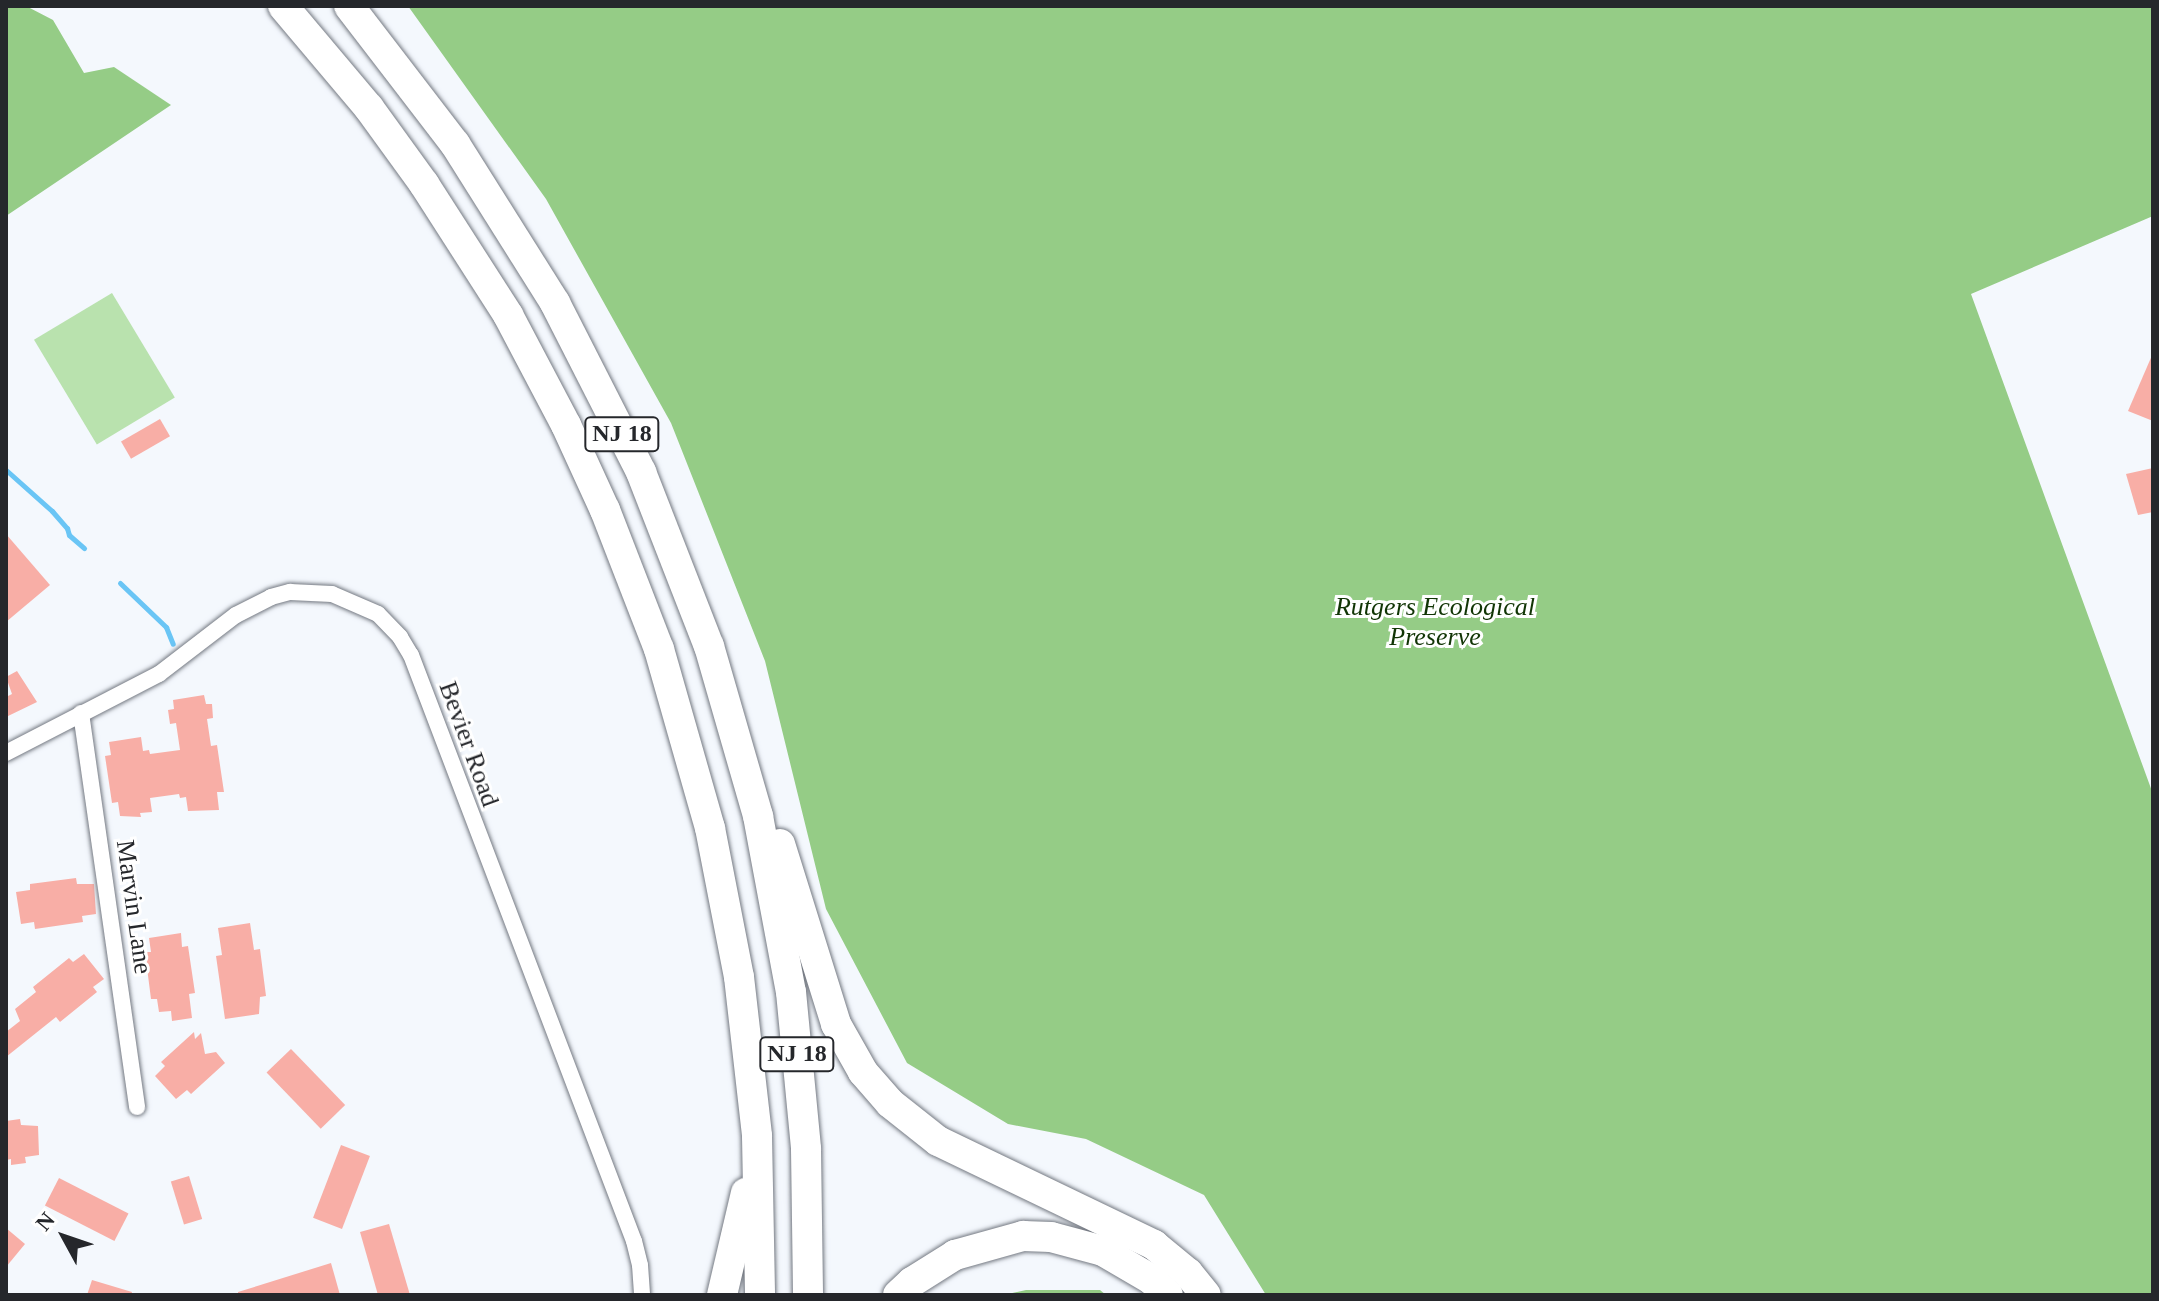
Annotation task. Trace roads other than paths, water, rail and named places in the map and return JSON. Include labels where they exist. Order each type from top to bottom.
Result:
[{"type":"highway","name":"NJ 18","points":[[283,6],[369,108],[458,235],[538,369],[611,524],[659,649],[710,828],[739,977],[757,1136],[760,1295]]},
{"type":"highway","name":"NJ 18","points":[[349,6],[455,144],[525,249],[600,387],[677,559],[709,646],[758,816],[791,992],[806,1149],[808,1295]]},
{"type":"highway","points":[[368,6],[397,66]]},
{"type":"highway","points":[[758,816],[780,843],[836,1024],[850,1052],[876,1088],[907,1119],[938,1141],[1154,1245],[1188,1273],[1206,1295]]},
{"type":"highway","points":[[722,1295],[757,1136]]},
{"type":"highway","points":[[898,1295],[912,1282],[955,1255],[1023,1236],[1051,1237],[1103,1251],[1151,1279],[1168,1295]]},
{"type":"street","name":"Bevier Road","points":[[6,753],[159,674],[252,605],[280,594],[317,591],[346,598],[370,609],[393,628],[411,655],[634,1241],[640,1265],[642,1295]]},
{"type":"street","name":"Marvin Lane","points":[[81,713],[137,1107]]},
{"type":"waterway","points":[[6,470],[52,511],[67,528],[69,535],[84,548]]},
{"type":"waterway","points":[[120,583],[166,627],[173,644]]},
{"type":"park label","name":"Rutgers Ecological Preserve","points":[[1435,622]]}]
